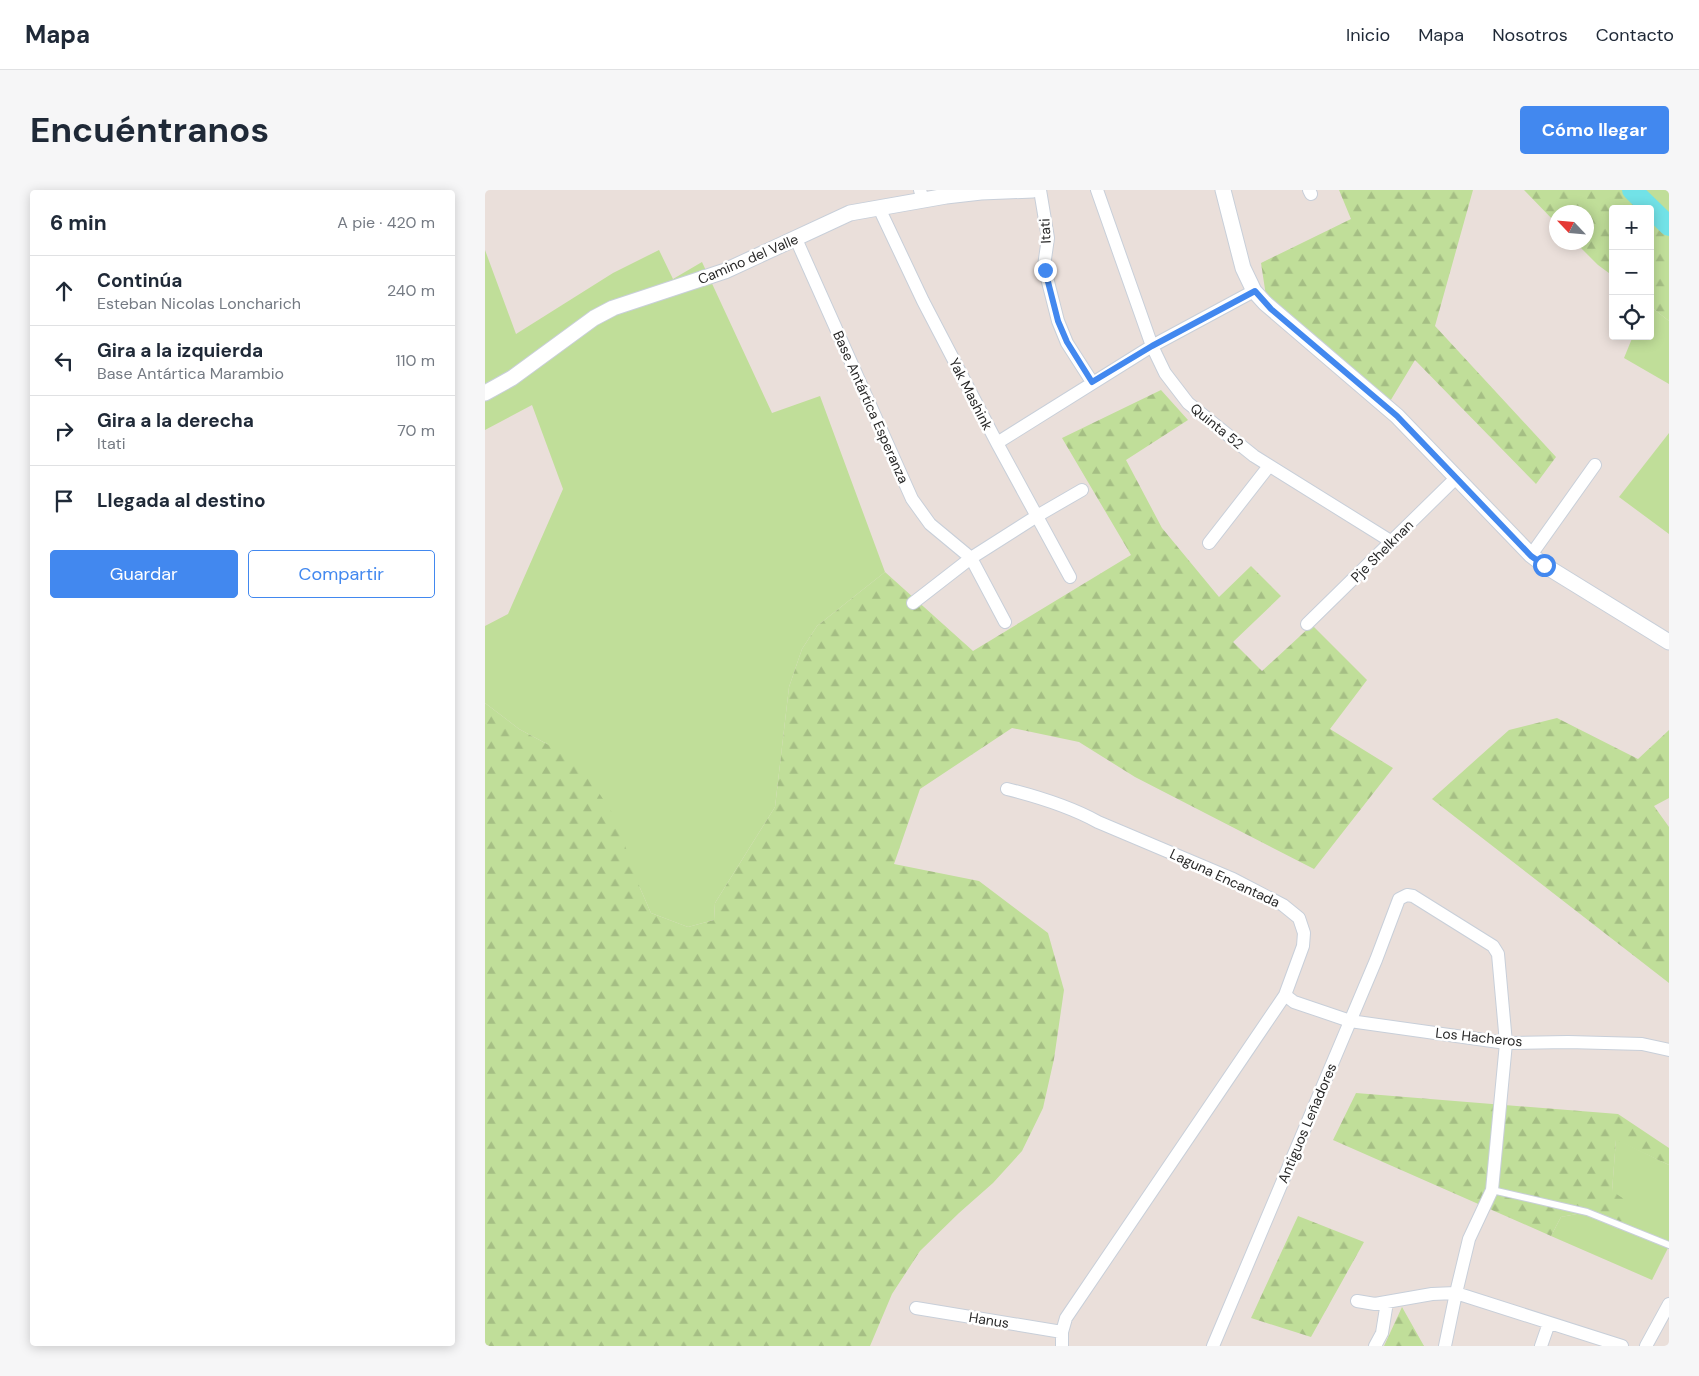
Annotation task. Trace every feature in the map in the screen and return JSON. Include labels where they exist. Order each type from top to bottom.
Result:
[{"type":"street","name":"Camino del Valle","points":[[485,392],[512,378],[594,318],[613,308],[725,271],[851,213],[879,208],[922,195],[946,196],[981,192],[1033,190]]},
{"type":"street","name":"Itati","points":[[1040,190],[1048,238],[1044,266],[1058,321],[1067,342],[1092,382]]},
{"type":"street","name":"Quinta 52","points":[[1097,190],[1152,346],[1165,373],[1188,403],[1254,456],[1392,542]]},
{"type":"street","points":[[1223,190],[1243,268],[1255,291],[1271,309],[1397,416],[1531,556],[1669,642]]},
{"type":"street","name":"Yak Mashink","points":[[879,208],[923,301],[1070,577]]},
{"type":"street","name":"Base Antártica Esperanza","points":[[795,239],[912,499],[929,524],[971,558]]},
{"type":"street","points":[[997,443],[1152,346],[1255,291]]},
{"type":"street","points":[[1531,556],[1595,465]]},
{"type":"street","points":[[1209,543],[1269,466]]},
{"type":"street","name":"Pje Shelknan","points":[[1307,624],[1457,477]]},
{"type":"street","points":[[913,604],[971,558],[1082,490]]},
{"type":"street","points":[[971,558],[1005,622]]},
{"type":"street","name":"Laguna Encantada","points":[[1007,789],[1041,797],[1081,813],[1233,880],[1283,905],[1299,918],[1304,933],[1303,946],[1285,995],[1066,1318],[1062,1332]]},
{"type":"street","name":"Antiguos Leñadores","points":[[1213,1346],[1350,1021],[1399,899],[1407,895],[1413,896],[1493,946],[1498,954],[1505,1043]]},
{"type":"street","points":[[1285,995],[1294,1002],[1350,1021]]},
{"type":"street","name":"Los Hacheros","points":[[1350,1021],[1505,1043],[1642,1044],[1669,1050]]},
{"type":"street","points":[[1445,1346],[1469,1239],[1492,1190],[1505,1043]]},
{"type":"street","points":[[1357,1301],[1375,1304],[1432,1294],[1456,1293],[1622,1346]]},
{"type":"street","points":[[1375,1346],[1382,1333],[1387,1302]]},
{"type":"street","points":[[1646,1346],[1669,1304]]},
{"type":"street","name":"Hanus","points":[[915,1308],[1062,1332]]},
{"type":"street","points":[[1541,1346],[1549,1324]]},
{"type":"street","points":[[1062,1332],[1062,1346]]},
{"type":"lane","points":[[1492,1190],[1587,1212],[1669,1245]]},
{"type":"green space","points":[[1339,190],[1473,190],[1435,326],[1556,457],[1536,484],[1415,360],[1389,403],[1266,296],[1261,263],[1351,219]]},
{"type":"green space","points":[[1524,190],[1669,190],[1669,321],[1654,309],[1654,205],[1609,205],[1609,273],[1583,250],[1594,250],[1594,205],[1549,205],[1549,216]]},
{"type":"green space","points":[[485,250],[516,334],[613,273],[659,250],[673,279],[702,262],[772,413],[820,396],[885,572],[817,626],[802,649],[789,687],[775,807],[715,903],[714,920],[688,927],[651,913],[640,888],[547,744],[519,729],[485,703],[485,626],[508,614],[563,489],[532,405],[485,430]]},
{"type":"green space","points":[[1654,309],[1669,321],[1669,384],[1624,358],[1631,340],[1654,340]]},
{"type":"green space","points":[[1161,390],[1188,420],[1126,460],[1162,528],[1219,597],[1251,566],[1281,596],[1233,642],[1262,671],[1312,625],[1367,680],[1330,729],[1393,768],[1314,869],[1135,777],[1079,742],[1012,728],[920,789],[894,864],[979,881],[1048,933],[1064,990],[1054,1059],[1043,1108],[1022,1151],[993,1183],[920,1251],[892,1294],[870,1346],[485,1346],[485,703],[519,729],[547,744],[585,772],[615,817],[640,888],[651,913],[688,927],[714,920],[715,903],[775,807],[789,687],[802,649],[817,626],[885,572],[973,651],[1131,555],[1062,438]]},
{"type":"green space","points":[[1669,433],[1669,534],[1619,497]]},
{"type":"green space","points":[[1557,718],[1638,759],[1669,730],[1669,798],[1654,806],[1669,827],[1669,983],[1432,799],[1509,730]]},
{"type":"green space","points":[[1356,1093],[1618,1114],[1669,1148],[1669,1165],[1616,1140],[1612,1191],[1630,1203],[1618,1229],[1587,1212],[1561,1217],[1551,1236],[1333,1140]]},
{"type":"green space","points":[[1616,1139],[1669,1165],[1669,1246],[1652,1280],[1551,1236],[1561,1217],[1587,1212],[1618,1229],[1612,1191]]},
{"type":"green space","points":[[1298,1216],[1364,1242],[1311,1337],[1251,1318]]},
{"type":"green space","points":[[1402,1307],[1424,1346],[1384,1346]]},
{"type":"waterway","points":[[1632,190],[1669,226]]},
{"type":"route","points":[[1045,270],[1058,321],[1067,342],[1092,382],[1152,346],[1255,291],[1271,309],[1397,416],[1531,556],[1544,565]]}]
